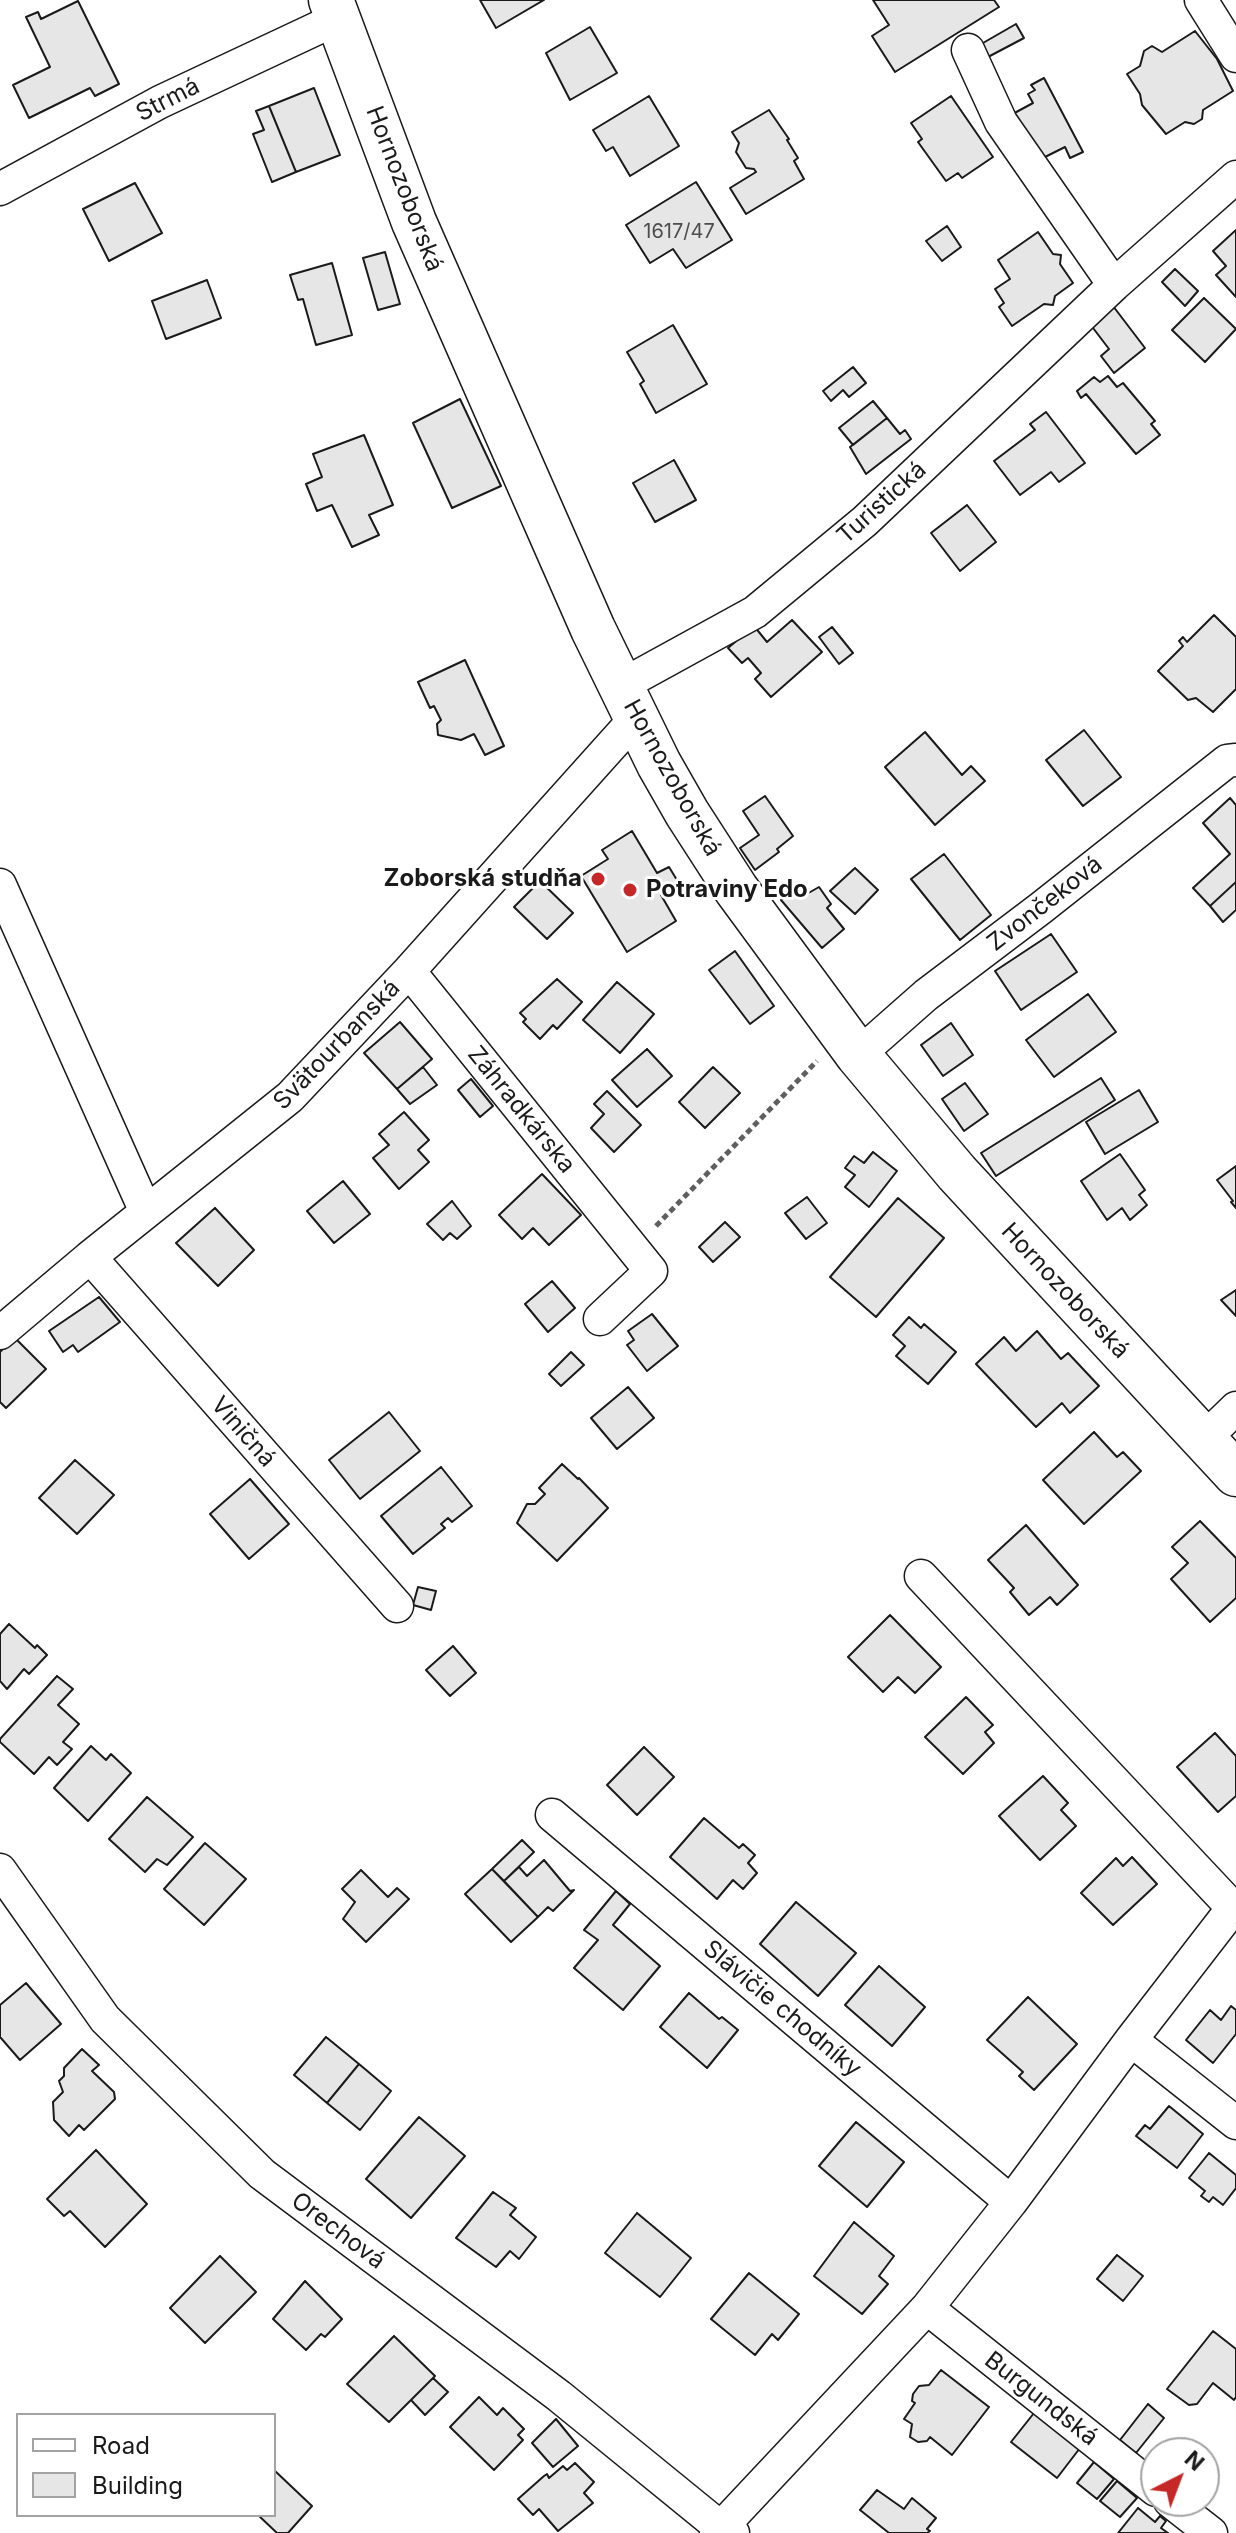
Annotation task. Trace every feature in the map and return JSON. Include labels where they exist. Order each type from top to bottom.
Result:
[{"type":"street","points":[[1201,0],[1236,56]]},
{"type":"street","name":"Strmá","points":[[0,189],[335,9]]},
{"type":"street","name":"Hornozoborská","points":[[335,9],[414,222],[593,629],[687,813],[837,1058],[957,1173],[1236,1474]]},
{"type":"street","points":[[968,50],[1001,122],[1114,285]]},
{"type":"street","name":"Turistická","points":[[629,701],[755,612],[865,521],[1114,285],[1236,177]]},
{"type":"street","name":"Svätourbanská","points":[[0,1333],[290,1097],[409,971],[629,701]]},
{"type":"street","name":"Zvončeková","points":[[837,1058],[1041,908],[1227,761],[1236,760]]},
{"type":"street","points":[[0,885],[146,1212]]},
{"type":"street","name":"Záhradkárska","points":[[409,971],[651,1271],[600,1319]]},
{"type":"street","name":"Viničná","points":[[90,1257],[397,1606]]},
{"type":"street","points":[[1204,1439],[1236,1408]]},
{"type":"street","points":[[723,2531],[927,2308],[1235,1906],[921,1576]]},
{"type":"street","name":"Slávičie chodníky","points":[[552,1815],[1011,2202]]},
{"type":"street","name":"Orechová","points":[[0,1870],[105,2019],[262,2174],[559,2396],[723,2531]]},
{"type":"street","points":[[1131,2040],[1236,2123]]},
{"type":"street","name":"Burgundská","points":[[927,2308],[1140,2477]]},
{"type":"street","points":[[1190,2517],[1211,2533]]},
{"type":"path","points":[[633,1250],[837,1058]]},
{"type":"building","points":[[480,0],[544,0],[496,28]]},
{"type":"building","points":[[873,0],[994,0],[999,7],[895,72],[872,36],[889,25]]},
{"type":"building","points":[[78,1],[119,84],[95,96],[90,88],[29,118],[13,85],[50,67],[26,17],[38,12],[41,19]]},
{"type":"building","points":[[1016,24],[1024,38],[988,57],[976,47]]},
{"type":"building","points":[[590,27],[617,73],[570,100],[546,53]]},
{"type":"building","points":[[1195,31],[1217,59],[1233,91],[1203,110],[1202,119],[1194,124],[1185,122],[1166,134],[1142,105],[1140,94],[1127,74],[1140,66],[1144,51],[1152,46],[1162,52]]},
{"type":"building","points":[[1044,78],[1083,152],[1070,158],[1065,147],[1033,163],[1009,116],[1033,103],[1028,94],[1035,90],[1031,85]]},
{"type":"building","points":[[314,88],[340,155],[296,172],[269,106]]},
{"type":"building","points":[[649,96],[679,146],[630,176],[613,147],[606,151],[593,130]]},
{"type":"building","points":[[951,96],[993,157],[962,178],[958,173],[946,181],[918,142],[922,139],[911,123]]},
{"type":"building","points":[[269,106],[296,172],[272,182],[253,134],[264,130],[256,111]]},
{"type":"building","points":[[769,110],[789,139],[798,158],[794,161],[804,179],[746,214],[730,188],[756,172],[746,168],[736,152],[739,143],[732,132]]},
{"type":"building","points":[[696,182],[732,240],[686,268],[673,249],[650,263],[626,225]]},
{"type":"building","points":[[135,183],[162,233],[109,261],[83,209]]},
{"type":"building","points":[[947,226],[961,247],[942,261],[926,241]]},
{"type":"building","points":[[1236,230],[1236,297],[1216,275],[1226,266],[1213,251]]},
{"type":"building","points":[[1038,232],[1053,254],[1061,255],[1060,264],[1073,283],[1055,296],[1053,305],[1044,304],[1012,326],[999,307],[1004,303],[995,289],[1010,279],[998,260]]},
{"type":"building","points":[[385,252],[400,304],[378,310],[363,258]]},
{"type":"building","points":[[332,263],[352,335],[316,345],[303,299],[298,300],[290,275]]},
{"type":"building","points":[[1175,269],[1198,291],[1185,306],[1162,282]]},
{"type":"building","points":[[207,280],[221,318],[166,339],[152,301]]},
{"type":"building","points":[[1204,298],[1236,329],[1205,362],[1172,330]]},
{"type":"building","points":[[1113,306],[1145,348],[1114,373],[1101,356],[1109,349],[1090,324]]},
{"type":"building","points":[[673,325],[707,384],[656,413],[640,384],[644,381],[627,352]]},
{"type":"building","points":[[853,367],[866,383],[849,397],[843,390],[831,401],[823,391]]},
{"type":"building","points":[[1108,376],[1117,387],[1123,383],[1155,421],[1151,424],[1160,435],[1136,454],[1086,394],[1081,398],[1077,391],[1094,377],[1100,382]]},
{"type":"building","points":[[460,399],[501,486],[452,508],[413,423]]},
{"type":"building","points":[[873,401],[887,418],[853,445],[839,428]]},
{"type":"building","points":[[1046,412],[1085,463],[1059,482],[1051,472],[1020,495],[994,461],[1035,430],[1030,424]]},
{"type":"building","points":[[887,418],[900,434],[905,430],[911,439],[866,474],[850,447]]},
{"type":"building","points":[[364,435],[393,505],[369,515],[379,535],[352,547],[332,505],[317,511],[306,484],[322,477],[313,454]]},
{"type":"building","points":[[674,460],[696,500],[655,522],[633,483]]},
{"type":"building","points":[[967,505],[996,542],[960,571],[931,533]]},
{"type":"building","points":[[1214,615],[1236,637],[1236,689],[1213,712],[1196,698],[1188,700],[1158,671],[1183,646],[1179,641],[1183,637],[1187,642]]},
{"type":"building","points":[[792,620],[822,652],[771,697],[755,679],[761,673],[748,658],[742,663],[728,648],[754,626],[767,642]]},
{"type":"building","points":[[832,627],[853,653],[839,664],[819,637]]},
{"type":"building","points":[[465,660],[504,746],[485,755],[474,734],[461,740],[438,735],[437,724],[441,720],[434,706],[430,708],[418,682]]},
{"type":"building","points":[[1084,730],[1121,777],[1083,806],[1046,760]]},
{"type":"building","points":[[925,732],[962,775],[971,766],[985,781],[935,825],[885,767]]},
{"type":"building","points":[[765,796],[793,836],[777,849],[779,852],[755,870],[740,848],[759,835],[743,811]]},
{"type":"building","points":[[1230,798],[1236,805],[1236,882],[1210,906],[1193,888],[1230,854],[1203,823]]},
{"type":"building","name":"Potraviny Edo","points":[[632,831],[657,873],[669,867],[680,885],[661,895],[676,921],[627,952],[581,876],[608,859],[602,850]]},
{"type":"building","points":[[944,854],[991,915],[960,940],[911,879]]},
{"type":"building","points":[[855,868],[878,890],[855,914],[830,891]]},
{"type":"building","points":[[540,881],[573,913],[547,939],[514,907]]},
{"type":"building","points":[[1236,882],[1236,910],[1223,922],[1210,906]]},
{"type":"building","points":[[799,887],[805,895],[819,887],[831,904],[827,908],[844,929],[822,948],[781,900]]},
{"type":"building","points":[[1051,934],[1077,972],[1021,1010],[995,971]]},
{"type":"building","points":[[735,951],[774,1006],[750,1024],[709,970]]},
{"type":"building","points":[[557,979],[582,1002],[557,1029],[553,1025],[540,1039],[523,1022],[526,1019],[520,1013]]},
{"type":"building","points":[[617,982],[654,1014],[620,1053],[583,1020]]},
{"type":"building","points":[[1088,994],[1116,1032],[1054,1077],[1026,1040]]},
{"type":"building","points":[[400,1022],[432,1059],[397,1089],[364,1053]]},
{"type":"building","points":[[951,1023],[973,1055],[943,1076],[921,1045]]},
{"type":"building","points":[[647,1049],[672,1076],[637,1107],[612,1080]]},
{"type":"building","points":[[423,1067],[437,1085],[410,1104],[397,1089]]},
{"type":"building","points":[[713,1067],[740,1093],[705,1128],[679,1102]]},
{"type":"building","points":[[1101,1078],[1115,1100],[996,1176],[981,1153]]},
{"type":"building","points":[[471,1079],[493,1106],[480,1117],[458,1090]]},
{"type":"building","points":[[965,1083],[988,1114],[964,1131],[942,1099]]},
{"type":"building","points":[[1139,1090],[1158,1122],[1105,1154],[1086,1122]]},
{"type":"building","points":[[607,1091],[641,1125],[614,1152],[591,1128],[604,1114],[594,1104]]},
{"type":"building","points":[[404,1112],[429,1140],[418,1150],[429,1162],[399,1189],[373,1158],[389,1145],[379,1134]]},
{"type":"building","points":[[873,1152],[897,1171],[869,1207],[845,1187],[855,1175],[845,1168],[854,1156],[864,1163]]},
{"type":"building","points":[[1120,1154],[1145,1190],[1139,1195],[1147,1205],[1130,1220],[1122,1208],[1107,1220],[1081,1181]]},
{"type":"building","points":[[1236,1166],[1236,1208],[1217,1180]]},
{"type":"building","points":[[542,1174],[581,1215],[549,1245],[533,1228],[522,1239],[499,1215]]},
{"type":"building","points":[[343,1181],[370,1214],[334,1243],[307,1211]]},
{"type":"building","points":[[807,1197],[827,1223],[806,1239],[785,1213]]},
{"type":"building","points":[[898,1198],[944,1238],[876,1317],[830,1277]]},
{"type":"building","points":[[452,1201],[471,1226],[457,1239],[450,1233],[443,1240],[427,1224]]},
{"type":"building","points":[[215,1208],[254,1250],[218,1286],[176,1243]]},
{"type":"building","points":[[725,1222],[740,1237],[713,1262],[699,1247]]},
{"type":"building","points":[[552,1281],[575,1308],[548,1332],[525,1304]]},
{"type":"building","points":[[1236,1290],[1236,1316],[1221,1300]]},
{"type":"building","points":[[99,1297],[120,1322],[78,1352],[73,1345],[63,1352],[49,1331]]},
{"type":"building","points":[[652,1314],[678,1346],[647,1371],[627,1345],[634,1340],[628,1331]]},
{"type":"building","points":[[909,1317],[921,1328],[924,1324],[956,1352],[928,1384],[896,1356],[905,1346],[893,1335]]},
{"type":"building","points":[[1037,1331],[1061,1359],[1068,1353],[1099,1386],[1070,1413],[1062,1403],[1036,1427],[976,1364],[1004,1337],[1016,1351]]},
{"type":"building","points":[[14,1337],[46,1369],[6,1408],[0,1402],[0,1352]]},
{"type":"building","points":[[571,1352],[584,1365],[561,1386],[549,1374]]},
{"type":"building","points":[[628,1387],[654,1418],[617,1449],[591,1418]]},
{"type":"building","points":[[389,1412],[420,1451],[360,1499],[329,1460]]},
{"type":"building","points":[[1094,1432],[1117,1457],[1123,1452],[1141,1471],[1084,1524],[1043,1480]]},
{"type":"building","points":[[75,1460],[114,1495],[77,1534],[39,1498]]},
{"type":"building","points":[[562,1464],[608,1508],[557,1561],[517,1523],[527,1504],[535,1504],[545,1494],[539,1488]]},
{"type":"building","points":[[441,1467],[472,1506],[452,1522],[448,1518],[441,1524],[445,1528],[413,1554],[381,1516]]},
{"type":"building","points":[[250,1479],[289,1524],[249,1559],[210,1514]]},
{"type":"building","points":[[1200,1521],[1236,1558],[1236,1598],[1210,1622],[1171,1579],[1188,1563],[1172,1547]]},
{"type":"building","points":[[1026,1525],[1078,1585],[1057,1605],[1050,1597],[1029,1615],[1010,1592],[1014,1588],[988,1560]]},
{"type":"building","points":[[418,1587],[436,1591],[431,1610],[413,1605]]},
{"type":"building","points":[[890,1615],[941,1667],[915,1693],[898,1677],[883,1692],[848,1657]]},
{"type":"building","points":[[9,1624],[47,1655],[29,1674],[24,1669],[7,1689],[0,1681],[0,1634]]},
{"type":"building","points":[[453,1646],[476,1673],[450,1696],[426,1670]]},
{"type":"building","points":[[57,1676],[73,1689],[58,1705],[79,1724],[63,1742],[72,1749],[57,1765],[49,1757],[34,1774],[0,1739]]},
{"type":"building","points":[[966,1697],[993,1725],[985,1732],[994,1743],[963,1774],[925,1737]]},
{"type":"building","points":[[1215,1733],[1236,1756],[1236,1796],[1218,1812],[1177,1767]]},
{"type":"building","points":[[91,1746],[106,1760],[111,1754],[131,1773],[88,1821],[54,1788]]},
{"type":"building","points":[[644,1747],[674,1777],[637,1815],[607,1785]]},
{"type":"building","points":[[1043,1776],[1068,1803],[1061,1810],[1076,1826],[1040,1860],[999,1816]]},
{"type":"building","points":[[147,1797],[193,1837],[167,1865],[157,1859],[145,1872],[109,1839]]},
{"type":"building","points":[[704,1818],[739,1848],[743,1844],[755,1855],[748,1863],[757,1873],[743,1889],[733,1880],[717,1899],[670,1857]]},
{"type":"building","points":[[522,1840],[534,1852],[504,1881],[492,1869]]},
{"type":"building","points":[[205,1843],[246,1879],[204,1925],[164,1889]]},
{"type":"building","points":[[1132,1857],[1157,1884],[1113,1925],[1081,1893],[1116,1858],[1123,1866]]},
{"type":"building","points":[[544,1860],[570,1891],[574,1890],[553,1911],[548,1907],[538,1917],[504,1881],[519,1867],[527,1876]]},
{"type":"building","points":[[492,1869],[538,1917],[511,1942],[465,1894]]},
{"type":"building","points":[[361,1870],[388,1897],[397,1888],[409,1899],[366,1942],[343,1919],[355,1902],[342,1889]]},
{"type":"building","points":[[616,1891],[630,1904],[613,1925],[660,1966],[623,2010],[574,1968],[598,1940],[584,1930]]},
{"type":"building","points":[[796,1902],[856,1953],[818,1996],[760,1944]]},
{"type":"building","points":[[879,1966],[925,2007],[892,2046],[845,2005]]},
{"type":"building","points":[[26,1983],[61,2024],[20,2060],[0,2037],[0,2005]]},
{"type":"building","points":[[689,1993],[719,2019],[722,2017],[738,2030],[707,2068],[660,2027]]},
{"type":"building","points":[[1028,1997],[1077,2044],[1034,2090],[1019,2076],[1023,2072],[987,2040]]},
{"type":"building","points":[[1231,2006],[1236,2010],[1236,2034],[1213,2063],[1186,2040],[1210,2010],[1221,2020]]},
{"type":"building","points":[[326,2037],[359,2064],[327,2103],[294,2075]]},
{"type":"building","points":[[82,2049],[99,2065],[92,2071],[114,2092],[115,2099],[84,2130],[79,2125],[69,2136],[54,2120],[53,2102],[63,2092],[59,2081],[64,2076],[64,2068]]},
{"type":"building","points":[[359,2064],[391,2091],[360,2130],[327,2103]]},
{"type":"building","points":[[1169,2106],[1203,2134],[1177,2168],[1136,2136],[1145,2125],[1150,2129]]},
{"type":"building","points":[[419,2117],[465,2156],[411,2218],[366,2179]]},
{"type":"building","points":[[856,2122],[904,2162],[867,2207],[819,2166]]},
{"type":"building","points":[[96,2150],[147,2204],[105,2247],[70,2211],[64,2216],[47,2199]]},
{"type":"building","points":[[1209,2153],[1236,2175],[1236,2188],[1223,2205],[1213,2197],[1209,2202],[1201,2196],[1205,2191],[1189,2178]]},
{"type":"building","points":[[493,2192],[516,2208],[510,2215],[536,2237],[519,2259],[510,2251],[496,2267],[456,2238]]},
{"type":"building","points":[[637,2213],[691,2258],[660,2297],[605,2253]]},
{"type":"building","points":[[854,2222],[894,2256],[879,2276],[888,2284],[862,2314],[814,2276]]},
{"type":"building","points":[[1117,2255],[1143,2276],[1123,2301],[1097,2279]]},
{"type":"building","points":[[220,2256],[256,2292],[205,2343],[170,2308]]},
{"type":"building","points":[[749,2273],[799,2314],[778,2340],[772,2334],[755,2355],[711,2319]]},
{"type":"building","points":[[305,2281],[342,2319],[325,2337],[321,2334],[306,2350],[273,2319]]},
{"type":"building","points":[[1213,2331],[1236,2349],[1236,2397],[1234,2400],[1213,2383],[1197,2404],[1189,2405],[1167,2389]]},
{"type":"building","points":[[394,2336],[435,2376],[389,2422],[347,2384]]},
{"type":"building","points":[[941,2370],[989,2407],[952,2455],[930,2437],[927,2441],[918,2442],[910,2437],[912,2424],[904,2419],[915,2403],[912,2401],[913,2394],[919,2386],[929,2385]]},
{"type":"building","points":[[433,2378],[448,2392],[425,2415],[411,2400]]},
{"type":"building","points":[[479,2397],[497,2415],[503,2408],[524,2429],[518,2435],[523,2440],[494,2470],[450,2427]]},
{"type":"building","points":[[1148,2404],[1164,2418],[1149,2437],[1140,2437],[1140,2448],[1136,2453],[1120,2440]]},
{"type":"building","points":[[1034,2413],[1080,2448],[1057,2478],[1011,2442]]},
{"type":"building","points":[[556,2419],[578,2446],[553,2467],[532,2443]]},
{"type":"building","points":[[1094,2462],[1114,2479],[1097,2499],[1077,2483]]},
{"type":"building","points":[[575,2463],[594,2482],[584,2493],[593,2503],[558,2531],[539,2509],[533,2515],[518,2499],[547,2474],[549,2478],[563,2466],[567,2470]]},
{"type":"building","points":[[276,2472],[312,2506],[288,2533],[277,2533],[260,2517],[276,2517]]},
{"type":"building","points":[[1117,2481],[1137,2498],[1120,2517],[1100,2501]]},
{"type":"building","points":[[877,2490],[904,2509],[912,2498],[936,2518],[927,2529],[930,2531],[889,2533],[860,2510]]},
{"type":"building","points":[[1138,2508],[1140,2517],[1149,2517],[1155,2522],[1161,2517],[1166,2521],[1161,2528],[1168,2533],[1118,2533]]},
{"type":"place","name":"Zoborská studňa","points":[[598,879]]},
{"type":"place","name":"Potraviny Edo","points":[[630,890]]}]
